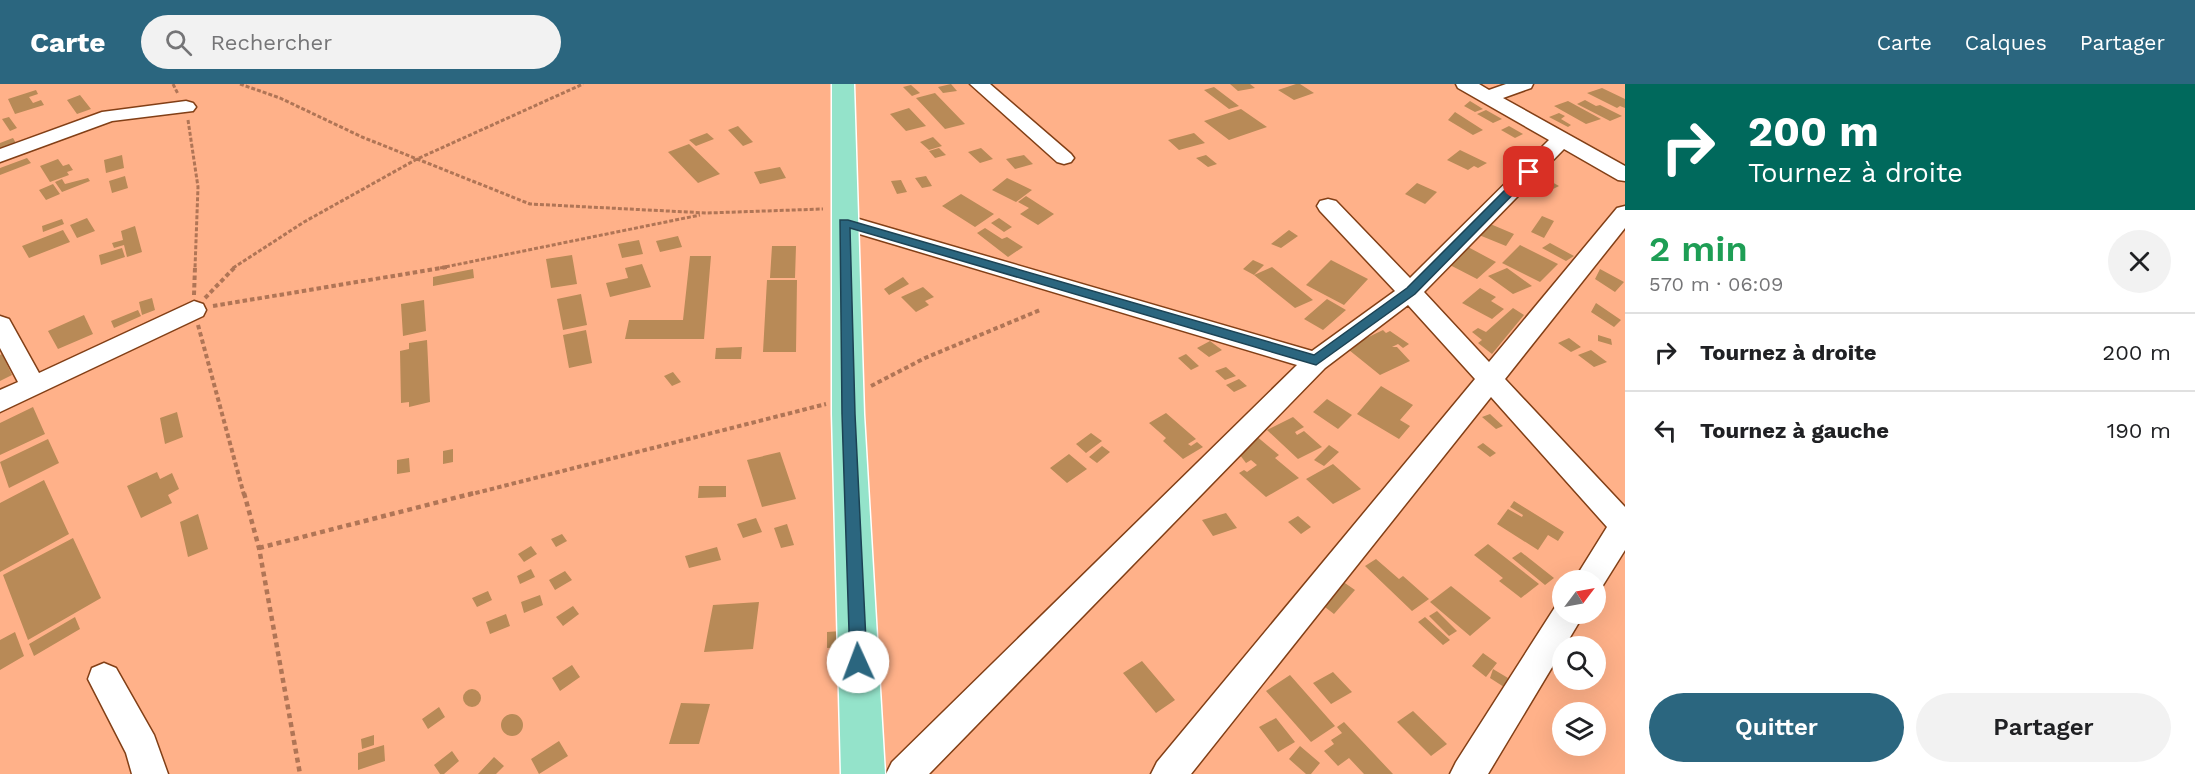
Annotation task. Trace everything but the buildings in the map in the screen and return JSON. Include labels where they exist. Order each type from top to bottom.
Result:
[{"type":"main road","points":[[843,84],[848,398],[863,774]]},
{"type":"street","points":[[978,84],[1064,158]]},
{"type":"street","points":[[1465,84],[1625,175]]},
{"type":"street","points":[[1488,97],[1524,84]]},
{"type":"street","points":[[0,156],[109,116],[186,107]]},
{"type":"street","points":[[904,774],[1316,361],[1411,291],[1563,138]]},
{"type":"street","points":[[1328,206],[1411,291],[1489,381],[1624,526],[1595,570]]},
{"type":"street","points":[[1169,774],[1625,213]]},
{"type":"street","points":[[844,215],[1316,361]]},
{"type":"street","points":[[0,402],[194,309]]},
{"type":"street","points":[[0,325],[33,387]]},
{"type":"street","points":[[1468,774],[1562,624]]},
{"type":"street","points":[[104,679],[142,747],[150,774]]},
{"type":"path","points":[[173,84],[186,107],[198,187],[194,309],[260,548],[300,774]]},
{"type":"path","points":[[240,84],[280,98],[362,137],[530,204],[707,213],[844,215]]},
{"type":"path","points":[[194,309],[232,269],[304,222],[417,159],[583,84]]},
{"type":"path","points":[[194,309],[431,270],[707,213]]},
{"type":"path","points":[[260,548],[848,398],[925,358],[1040,310]]},
{"type":"route","points":[[858,662],[848,414],[844,222],[1316,361],[1411,291],[1529,172]]}]
